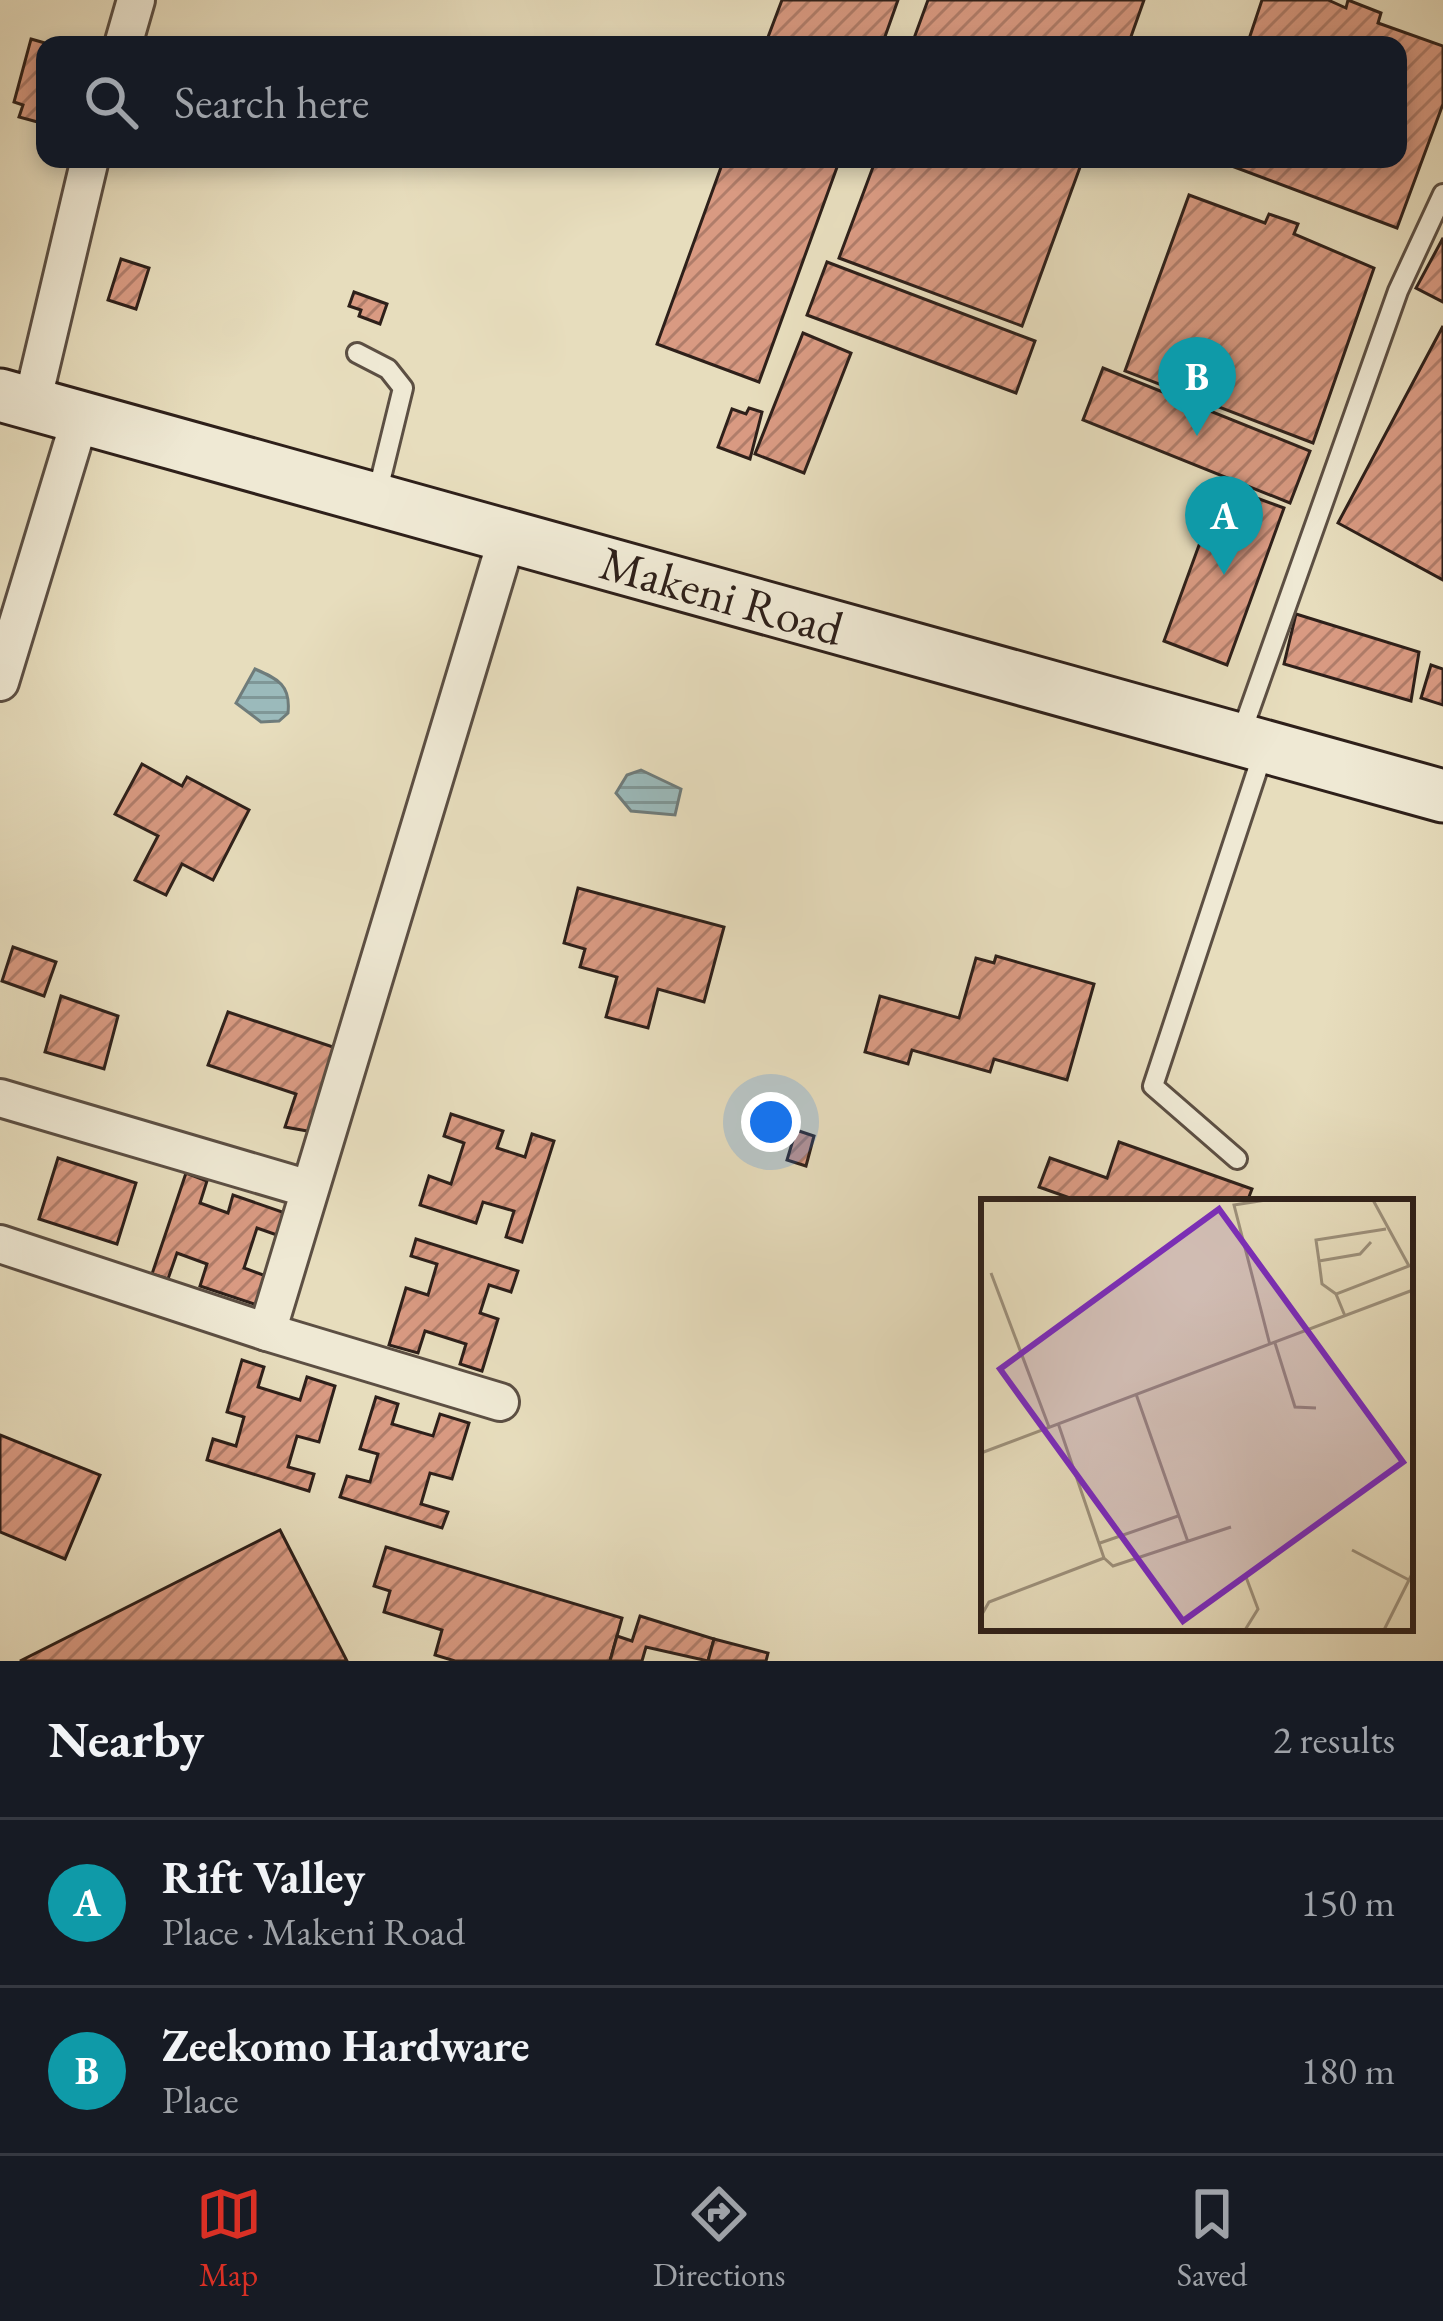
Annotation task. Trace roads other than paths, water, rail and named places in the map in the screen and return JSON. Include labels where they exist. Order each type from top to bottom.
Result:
[{"type":"main road","name":"Makeni Road","points":[[16,399],[1443,796]]},
{"type":"street","points":[[126,36],[136,0]]},
{"type":"street","points":[[16,399],[87,168]]},
{"type":"street","points":[[0,682],[81,416]]},
{"type":"street","points":[[267,1332],[508,535]]},
{"type":"street","points":[[0,1098],[309,1190]]},
{"type":"street","points":[[0,1244],[500,1402]]},
{"type":"lane","points":[[1237,1159],[1153,1086],[1252,744],[1398,291],[1443,194]]},
{"type":"lane","points":[[357,353],[388,369],[404,388],[376,499]]},
{"type":"water","points":[[255,669],[285,689],[288,713],[279,721],[261,722],[236,703]]},
{"type":"water","points":[[641,770],[681,789],[675,815],[631,811],[616,793],[627,775]]},
{"type":"place","name":"Zeekomo Hardware","points":[[1197,436]]},
{"type":"place","name":"Rift Valley","points":[[1224,575]]}]
